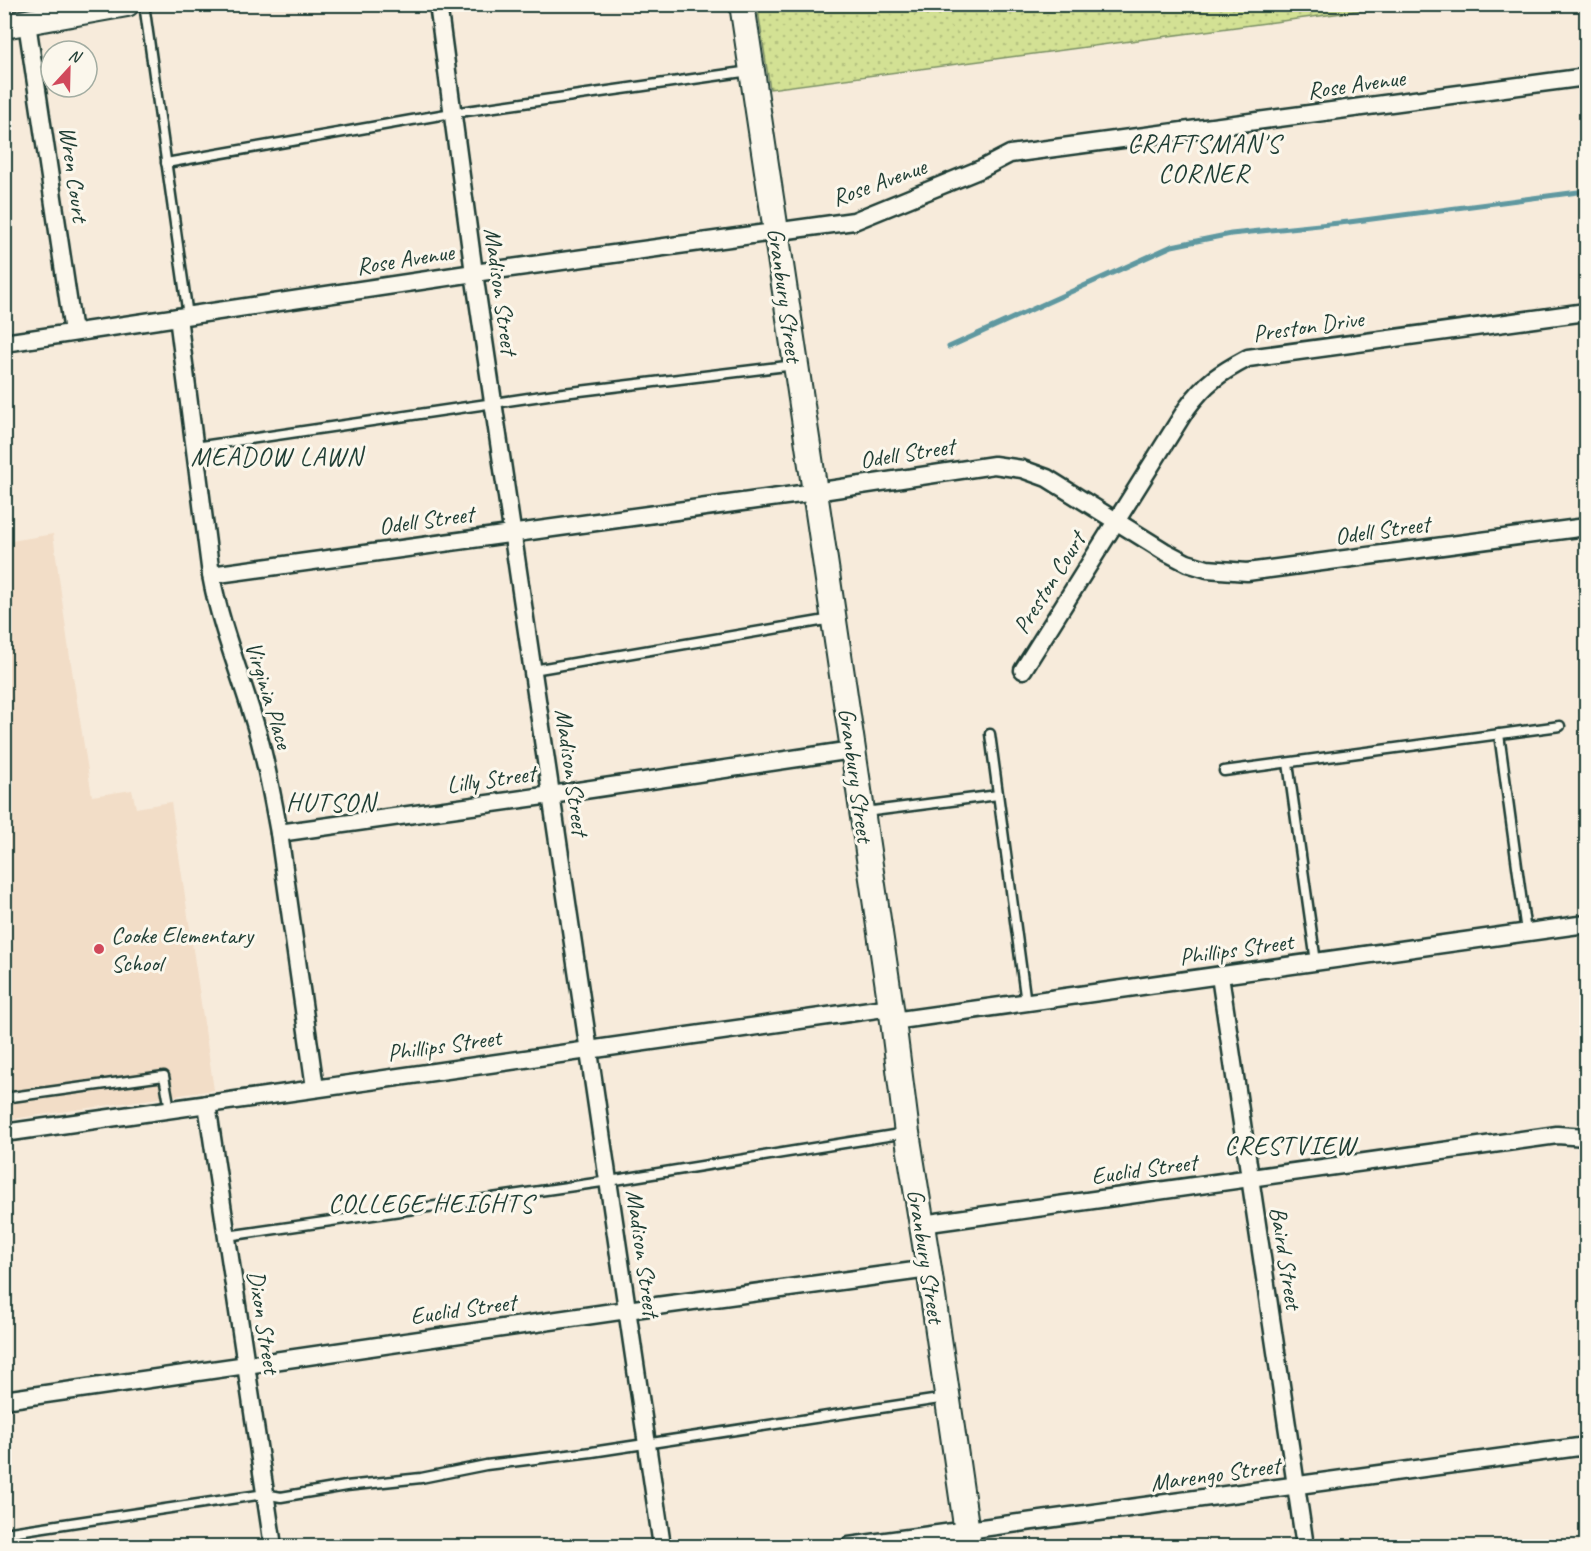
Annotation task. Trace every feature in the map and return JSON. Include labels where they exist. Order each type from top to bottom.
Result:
[{"type":"street","points":[[16,24],[99,7],[127,4]]},
{"type":"street","name":"Madison Street","points":[[438,4],[474,273],[662,1546]]},
{"type":"street","name":"Granbury Street","points":[[742,4],[968,1539]]},
{"type":"street","name":"Wren Court","points":[[16,24],[73,332]]},
{"type":"street","name":"Rose Avenue","points":[[4,343],[474,273],[854,222],[981,169],[1010,154],[1587,77]]},
{"type":"street","name":"Preston Drive","points":[[1116,520],[1202,388],[1217,375],[1248,358],[1587,312]]},
{"type":"street","name":"Virginia Place","points":[[183,316],[195,447],[211,574],[227,641],[258,733],[279,833],[315,1088]]},
{"type":"street","name":"Odell Street","points":[[211,574],[815,492],[994,465],[1022,469],[1047,478],[1164,551],[1187,563],[1207,569],[1247,572],[1587,526]]},
{"type":"street","name":"Preston Court","points":[[1023,670],[1116,520]]},
{"type":"street","name":"Lilly Street","points":[[279,833],[852,750]]},
{"type":"street","name":"Phillips Street","points":[[4,1133],[590,1049],[892,1014],[1026,1003],[1587,924]]},
{"type":"street","name":"Baird Street","points":[[1220,976],[1305,1546]]},
{"type":"street","name":"Dixon Street","points":[[207,1104],[273,1546]]},
{"type":"street","name":"Euclid Street","points":[[922,1224],[1557,1135],[1587,1137]]},
{"type":"street","name":"Euclid Street","points":[[4,1400],[929,1269]]},
{"type":"street","name":"Marengo Street","points":[[849,1546],[968,1539],[1297,1487],[1587,1446]]},
{"type":"lane","points":[[144,4],[166,163],[183,316]]},
{"type":"lane","points":[[166,163],[452,113],[752,71]]},
{"type":"lane","points":[[195,447],[555,394],[796,365]]},
{"type":"lane","points":[[533,670],[833,619]]},
{"type":"lane","points":[[1224,771],[1560,726]]},
{"type":"lane","points":[[990,734],[1026,1003]]},
{"type":"lane","points":[[1499,734],[1526,932]]},
{"type":"lane","points":[[1288,763],[1316,962]]},
{"type":"lane","points":[[861,813],[998,795]]},
{"type":"lane","points":[[4,1098],[165,1076],[170,1109]]},
{"type":"lane","points":[[227,1236],[609,1181],[907,1133]]},
{"type":"lane","points":[[4,1533],[265,1494],[281,1497],[346,1486],[421,1478],[486,1465],[946,1398]]},
{"type":"shaded area","name":"Cooke Elementary School","points":[[53,534],[92,796],[132,790],[136,808],[171,802],[214,1090],[5,1120],[5,542]]},
{"type":"green space","points":[[757,4],[1402,4],[1402,5],[770,89]]},
{"type":"waterway","points":[[949,347],[1172,246],[1231,234],[1349,222],[1586,191]]},
{"type":"place","name":"Cooke Elementary School","points":[[99,949]]},
{"type":"district","name":"CRAFTSMAN'S CORNER","points":[[1204,158]]},
{"type":"district","name":"MEADOW LAWN","points":[[277,456]]},
{"type":"district","name":"HUTSON","points":[[331,802]]},
{"type":"district","name":"CRESTVIEW","points":[[1290,1145]]},
{"type":"district","name":"COLLEGE HEIGHTS","points":[[431,1203]]}]
